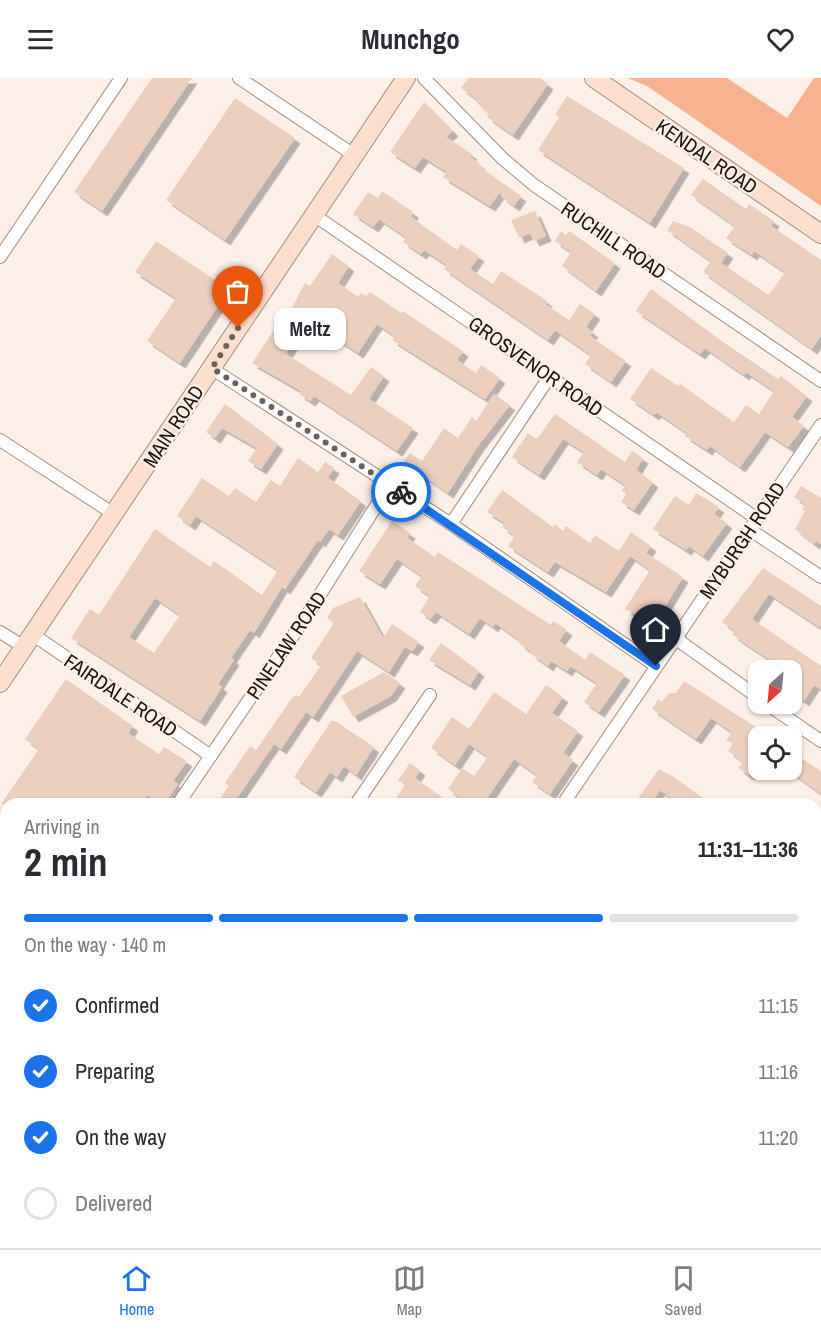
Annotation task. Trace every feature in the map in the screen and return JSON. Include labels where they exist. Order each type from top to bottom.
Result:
[{"type":"main road","name":"MAIN ROAD","points":[[0,683],[406,78]]},
{"type":"main road","name":"KENDAL ROAD","points":[[594,78],[821,234]]},
{"type":"street","points":[[0,257],[121,78]]},
{"type":"street","points":[[239,78],[354,154]]},
{"type":"street","name":"RUCHILL ROAD","points":[[424,78],[503,159],[534,185],[821,381]]},
{"type":"street","name":"GROSVENOR ROAD","points":[[314,215],[756,518]]},
{"type":"street","points":[[212,368],[451,524],[656,666]]},
{"type":"street","points":[[451,524],[550,376]]},
{"type":"street","name":"MYBURGH ROAD","points":[[567,798],[821,425]]},
{"type":"street","points":[[0,440],[114,514]]},
{"type":"street","name":"PINELAW ROAD","points":[[182,798],[309,612],[390,484]]},
{"type":"street","points":[[749,529],[821,577]]},
{"type":"street","name":"FAIRDALE ROAD","points":[[0,632],[28,641],[211,756]]},
{"type":"street","points":[[675,638],[748,690]]},
{"type":"street","points":[[360,798],[430,695]]},
{"type":"street","points":[[782,714],[821,741]]},
{"type":"shaded area","points":[[628,78],[727,78],[787,118],[814,78],[821,78],[821,206],[647,86]]},
{"type":"building","points":[[152,78],[192,78],[102,211],[74,192]]},
{"type":"building","points":[[468,78],[540,78],[548,84],[513,135],[487,117],[489,114],[476,102],[478,100],[461,88]]},
{"type":"building","points":[[567,96],[684,168],[650,223],[538,150],[559,117],[555,115]]},
{"type":"building","points":[[235,98],[295,138],[225,240],[166,200]]},
{"type":"building","points":[[424,102],[453,131],[446,137],[472,154],[470,157],[480,164],[479,166],[521,196],[514,206],[502,197],[500,192],[490,206],[443,177],[447,172],[423,157],[415,168],[390,152]]},
{"type":"building","points":[[703,179],[746,209],[749,204],[774,221],[771,226],[821,260],[821,335],[812,349],[703,272],[711,261],[667,230],[673,221],[690,227],[728,253],[721,263],[769,295],[785,272],[754,251],[752,255],[726,238],[735,226],[691,195]]},
{"type":"building","points":[[382,191],[413,212],[411,217],[457,250],[461,244],[479,256],[470,269],[493,284],[501,271],[547,301],[545,304],[569,320],[580,304],[595,314],[586,327],[593,332],[590,336],[626,361],[611,382],[585,364],[591,355],[555,330],[548,340],[444,269],[447,265],[424,250],[421,254],[403,242],[406,237],[379,219],[373,227],[353,214],[368,192],[378,198]]},
{"type":"building","points":[[535,211],[546,236],[534,241],[530,233],[519,238],[511,220]]},
{"type":"building","points":[[561,231],[566,235],[569,231],[615,263],[596,291],[562,266],[571,252],[555,241]]},
{"type":"building","points":[[156,241],[229,289],[180,363],[147,341],[176,298],[135,272]]},
{"type":"building","points":[[332,254],[349,266],[338,283],[358,297],[361,293],[366,296],[370,292],[401,313],[403,311],[463,351],[457,360],[476,373],[481,365],[500,378],[485,399],[392,340],[395,336],[377,324],[358,353],[332,336],[337,329],[312,314],[286,354],[351,395],[371,367],[384,376],[369,399],[413,428],[397,451],[314,396],[310,401],[299,394],[301,391],[252,363],[280,321],[284,323],[305,283],[310,286]]},
{"type":"building","points":[[651,289],[723,342],[778,379],[781,376],[807,396],[792,417],[804,426],[788,447],[765,432],[740,467],[710,446],[707,450],[685,436],[687,433],[656,412],[654,415],[630,399],[651,368],[678,386],[680,384],[734,422],[746,405],[759,414],[774,391],[746,372],[744,375],[705,348],[700,354],[636,311]]},
{"type":"building","points":[[494,394],[510,405],[478,446],[448,493],[403,462],[410,453],[422,461],[444,428],[458,438],[472,417],[476,421]]},
{"type":"building","points":[[225,404],[278,444],[261,469],[248,461],[257,448],[222,428],[215,438],[206,432]]},
{"type":"building","points":[[555,414],[625,462],[632,451],[643,458],[636,470],[653,482],[634,510],[621,502],[626,494],[622,491],[625,485],[601,469],[597,475],[577,462],[584,452],[563,439],[539,475],[512,457],[528,433],[537,439]]},
{"type":"building","points":[[298,458],[318,472],[325,462],[334,468],[328,478],[361,501],[338,535],[329,529],[320,542],[318,540],[285,589],[282,587],[254,633],[250,630],[231,658],[234,660],[218,684],[222,687],[200,721],[71,638],[90,609],[99,615],[155,529],[210,567],[214,561],[262,595],[278,570],[196,516],[190,525],[177,516],[202,478],[229,496],[235,488],[256,502],[271,480],[280,486]],"holes":[[[155,598],[180,615],[154,653],[129,637]]]},
{"type":"building","points":[[801,486],[821,498],[821,544],[816,541],[814,544],[795,529],[805,511],[802,509],[805,504],[794,497]]},
{"type":"building","points":[[502,490],[553,527],[555,524],[563,531],[566,526],[590,543],[595,535],[619,551],[631,532],[651,546],[646,553],[683,577],[654,625],[625,609],[650,570],[630,556],[606,592],[555,562],[548,572],[508,546],[515,536],[502,527],[505,523],[487,512]]},
{"type":"building","points":[[696,493],[719,507],[714,514],[727,523],[703,556],[689,546],[686,550],[653,529],[675,496],[689,505]]},
{"type":"building","points":[[392,521],[410,533],[407,538],[435,557],[438,552],[551,625],[553,621],[567,630],[559,641],[585,660],[590,652],[625,675],[599,712],[584,702],[597,683],[570,666],[567,671],[551,661],[548,666],[531,654],[532,652],[520,644],[518,639],[495,623],[493,627],[480,618],[469,634],[436,612],[430,619],[420,612],[430,596],[415,586],[422,576],[397,559],[380,584],[359,571]]},
{"type":"building","points":[[763,568],[821,606],[821,628],[769,594],[752,619],[821,666],[821,690],[814,685],[804,701],[802,700],[802,660],[770,660],[732,634],[735,631],[722,622]]},
{"type":"building","points":[[360,597],[383,638],[392,624],[419,642],[412,651],[405,647],[389,672],[357,651],[313,717],[306,712],[281,749],[274,744],[237,798],[220,798],[229,786],[225,783],[250,746],[256,750],[292,698],[296,695],[299,697],[321,665],[311,658],[334,623],[327,618],[333,608]]},
{"type":"building","points":[[441,643],[479,671],[470,685],[429,660]]},
{"type":"building","points":[[384,672],[400,683],[391,696],[353,717],[341,696]]},
{"type":"building","points":[[66,679],[133,726],[128,733],[159,754],[164,747],[187,761],[173,781],[178,784],[168,798],[151,798],[147,795],[145,798],[5,798],[39,749],[25,739]]},
{"type":"building","points":[[684,681],[754,726],[748,726],[748,774],[738,768],[743,762],[728,751],[733,744],[726,740],[732,732],[711,718],[696,739],[652,709],[658,699],[662,702],[669,693],[676,693]]},
{"type":"building","points":[[546,685],[563,697],[552,713],[578,731],[563,753],[573,760],[550,794],[532,782],[537,775],[514,759],[487,798],[461,798],[448,789],[462,768],[474,776],[488,757],[469,744],[455,765],[431,748],[452,717],[469,729],[494,692],[526,714]]},
{"type":"building","points":[[331,721],[335,721],[374,747],[356,775],[344,766],[337,777],[330,772],[316,792],[294,777]]},
{"type":"building","points":[[802,759],[821,771],[821,794],[802,780]]},
{"type":"building","points":[[410,763],[420,770],[415,778],[442,797],[396,798],[405,785],[398,780]]},
{"type":"building","points":[[659,769],[703,798],[671,798],[660,790],[654,798],[638,798]]},
{"type":"way so far","points":[[238,328],[212,368],[401,492]]},
{"type":"place","name":"Meltz","points":[[238,328]]},
{"type":"route","points":[[401,492],[656,666]]}]
